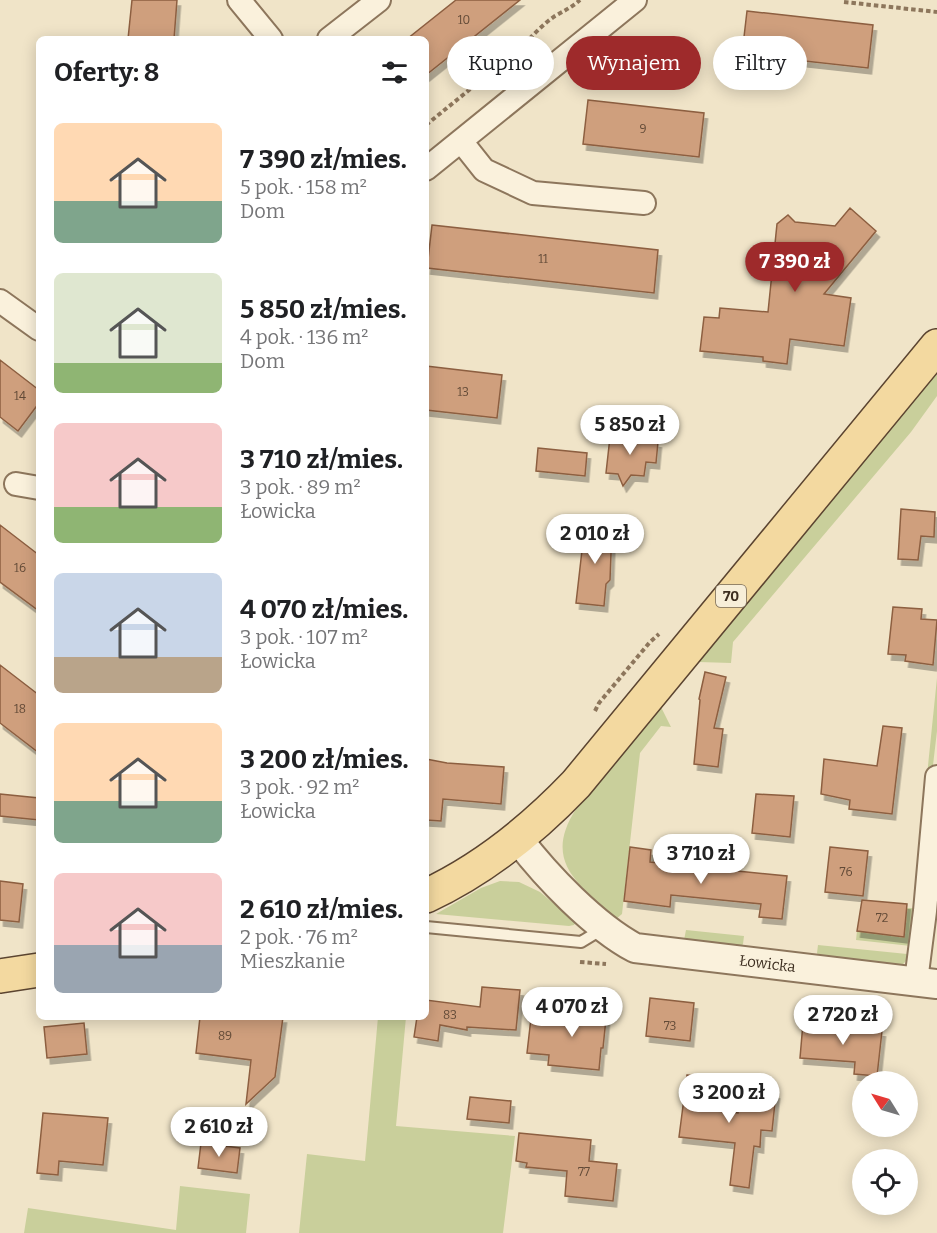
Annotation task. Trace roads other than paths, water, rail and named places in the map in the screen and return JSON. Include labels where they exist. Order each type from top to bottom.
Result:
[{"type":"main road","name":"70","points":[[429,895],[485,863],[518,839],[576,784],[937,346]]},
{"type":"main road","points":[[0,976],[36,970]]},
{"type":"street","points":[[239,0],[269,36]]},
{"type":"street","points":[[333,36],[379,0]]},
{"type":"street","points":[[429,167],[635,0]]},
{"type":"street","points":[[461,141],[484,170],[533,193],[644,203]]},
{"type":"street","points":[[0,301],[36,327]]},
{"type":"street","points":[[16,484],[36,487]]},
{"type":"street","points":[[926,982],[925,911],[937,777]]},
{"type":"street","name":"Łowicka","points":[[518,839],[531,856],[604,928],[635,948],[926,982]]},
{"type":"lane","points":[[429,927],[581,942],[604,928]]}]
